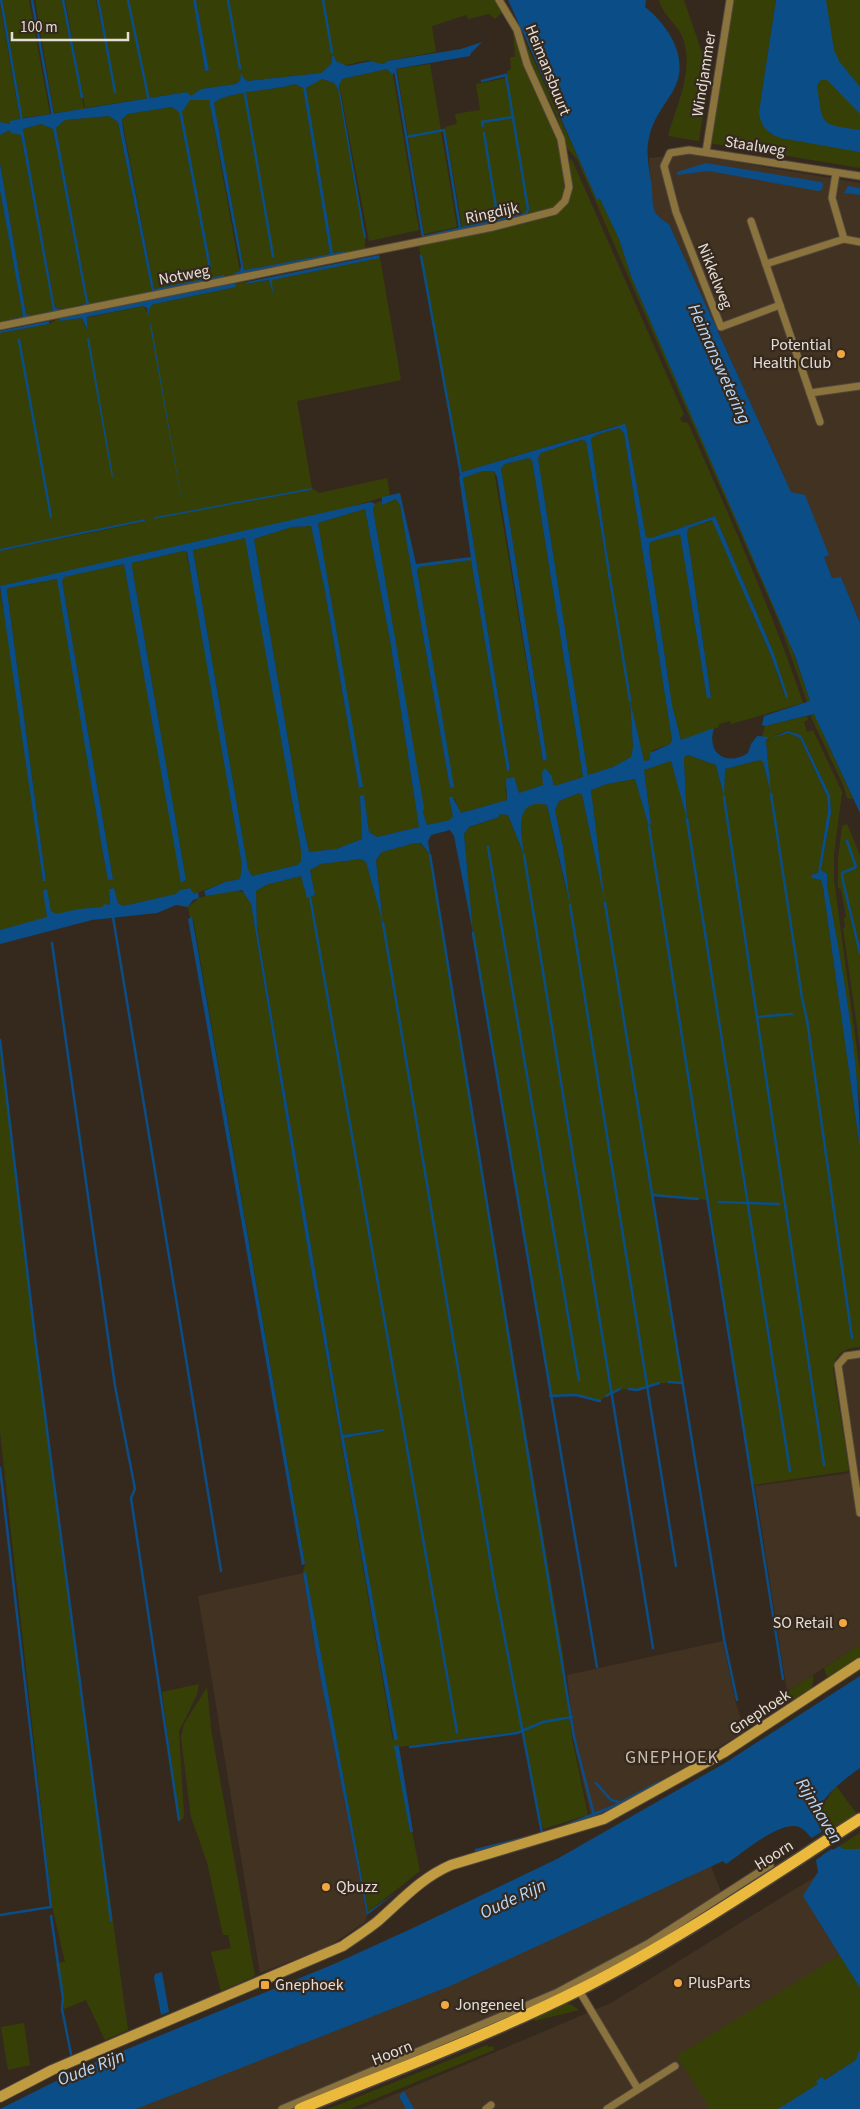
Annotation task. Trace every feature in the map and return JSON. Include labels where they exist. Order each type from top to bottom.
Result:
[{"type":"main road","name":"Hoorn","points":[[300,2109],[346,2086],[508,2018],[576,1987],[650,1946],[806,1854],[860,1819]]},
{"type":"street","name":"Heimansbuurt","points":[[499,0],[516,27],[527,64],[556,127],[565,154]]},
{"type":"street","name":"Windjammer","points":[[706,152],[730,0]]},
{"type":"street","name":"Staalweg","points":[[666,175],[664,166],[670,153],[689,150],[860,176]]},
{"type":"street","name":"Ringdijk","points":[[373,251],[493,227],[555,211],[565,201],[569,188],[565,154]]},
{"type":"street","points":[[836,173],[832,198],[844,240]]},
{"type":"street","name":"Nikkelweg","points":[[666,175],[682,231],[721,327],[780,305]]},
{"type":"street","points":[[751,221],[820,422]]},
{"type":"street","points":[[766,264],[844,240],[860,242]]},
{"type":"street","name":"Notweg","points":[[0,326],[373,251]]},
{"type":"street","points":[[810,393],[860,386]]},
{"type":"street","points":[[860,1354],[846,1356],[838,1365],[860,1513]]},
{"type":"street","name":"Gnephoek","points":[[0,2097],[52,2070],[343,1946],[376,1923],[422,1880],[436,1871],[604,1819],[723,1753],[860,1663]]},
{"type":"street","name":"Hoorn","points":[[702,1915],[770,1866]]},
{"type":"street","points":[[576,1987],[638,2090]]},
{"type":"street","points":[[607,2109],[675,2066]]},
{"type":"street","name":"Hoorn","points":[[282,2109],[346,2086]]},
{"type":"shaded area","name":"Heimanswetering","points":[[689,154],[860,183],[860,623],[841,577],[832,578],[824,557],[828,555],[791,492],[669,224],[660,220],[652,207],[649,158]]},
{"type":"shaded area","points":[[860,1351],[860,1644],[787,1692],[755,1486],[851,1473],[835,1366],[839,1355]]},
{"type":"shaded area","points":[[303,1573],[319,1670],[367,1915],[365,1922],[328,1947],[260,1973],[198,1596]]},
{"type":"shaded area","points":[[723,1641],[735,1700],[745,1732],[592,1821],[576,1753],[567,1675]]},
{"type":"shaded area","name":"Rijnhaven","points":[[860,1849],[860,2109],[360,2109],[611,2003]]},
{"type":"shaded area","points":[[711,1866],[723,1897],[574,1983],[282,2109],[123,2109]]},
{"type":"green space","points":[[2,0],[29,0],[50,114],[22,118]]},
{"type":"green space","points":[[35,0],[62,0],[84,109],[54,113]]},
{"type":"green space","points":[[65,0],[96,0],[115,93],[99,0],[193,0],[205,71],[209,70],[196,0],[495,0],[502,13],[495,19],[489,14],[468,19],[466,15],[432,26],[436,52],[387,61],[383,65],[367,61],[346,65],[341,64],[333,56],[330,67],[321,73],[248,81],[244,80],[241,72],[240,81],[236,84],[201,89],[197,94],[209,100],[240,271],[235,275],[154,289],[122,119],[128,114],[172,107],[179,112],[209,269],[211,266],[181,112],[187,92],[85,108]]},
{"type":"green space","points":[[659,0],[684,0],[709,73],[699,141],[668,136],[680,99],[687,61],[686,48],[682,36],[663,10]]},
{"type":"green space","points":[[732,0],[776,0],[759,112],[770,134],[803,142],[809,0],[860,0],[860,168],[709,143]]},
{"type":"green space","points":[[0,5],[20,119],[4,125],[0,122]]},
{"type":"green space","points":[[519,28],[597,199],[600,199],[619,239],[631,276],[786,632],[810,701],[807,702],[779,622],[577,159],[566,147],[556,114],[530,66]]},
{"type":"green space","points":[[515,30],[540,88],[564,158],[567,178],[566,194],[556,207],[529,218],[526,214],[462,227],[445,127],[457,124],[455,114],[480,110],[476,84],[507,78],[507,71],[511,69],[510,57],[515,57],[513,31]]},
{"type":"green space","points":[[430,64],[457,227],[424,234],[397,69]]},
{"type":"green space","points":[[387,69],[393,75],[419,230],[369,241],[339,84],[342,79]]},
{"type":"green space","points":[[322,79],[334,83],[338,89],[365,238],[365,250],[333,253],[305,90],[316,80]]},
{"type":"green space","points":[[295,84],[303,88],[330,254],[244,270],[214,103],[228,96]]},
{"type":"green space","points":[[109,116],[118,122],[152,292],[90,304],[88,302],[56,128],[65,120]]},
{"type":"green space","points":[[41,124],[53,129],[86,303],[66,309],[55,308],[23,129]]},
{"type":"green space","points":[[10,130],[21,135],[54,310],[32,316],[26,314],[0,163],[0,135]]},
{"type":"green space","points":[[570,158],[684,414],[680,419],[682,422],[688,423],[749,562],[791,667],[803,703],[731,724],[730,721],[719,724],[719,727],[681,740],[672,705],[649,549],[650,543],[653,541],[680,533],[707,697],[711,696],[687,533],[689,528],[713,520],[770,653],[785,697],[773,651],[715,516],[651,538],[646,537],[626,425],[615,426],[462,472],[445,395],[419,246],[543,218],[565,206]]},
{"type":"green space","points":[[0,190],[23,316],[0,322]]},
{"type":"green space","points":[[380,258],[401,380],[297,401],[312,488],[319,493],[387,478],[390,495],[323,515],[0,586],[0,551],[144,522],[0,549],[0,333],[49,324],[59,318],[60,321],[82,318],[86,330],[86,318],[143,306],[149,314],[150,307],[154,304],[236,287],[235,283],[247,282],[247,284],[269,280],[273,295],[271,280]],"holes":[[[312,489],[311,490],[154,518]]]},
{"type":"green space","points":[[619,428],[624,433],[672,740],[670,744],[653,750],[650,760],[644,761],[630,702],[633,747],[631,757],[613,767],[588,775],[538,458],[541,453],[581,440],[586,441],[605,554],[607,553],[591,439],[596,435]]},
{"type":"green space","points":[[529,458],[532,460],[583,777],[554,786],[543,780],[543,785],[519,793],[515,781],[505,789],[507,800],[461,813],[458,811],[455,799],[449,798],[453,816],[451,820],[427,825],[423,812],[373,509],[374,504],[381,501],[383,505],[397,498],[400,505],[450,788],[453,787],[417,570],[418,567],[471,559],[507,771],[510,770],[463,478],[483,471],[494,471],[543,761],[547,759],[501,468],[505,464]]},
{"type":"green space","points":[[365,509],[390,640],[419,827],[377,837],[369,832],[364,796],[360,796],[362,839],[336,849],[309,852],[301,816],[254,539],[292,527],[311,526],[324,586],[359,788],[362,788],[318,523]]},
{"type":"green space","points":[[246,538],[301,850],[301,861],[297,865],[252,876],[248,869],[193,549]]},
{"type":"green space","points":[[183,551],[186,552],[196,596],[242,865],[240,879],[225,882],[194,894],[189,888],[180,890],[177,894],[123,906],[118,903],[114,888],[109,889],[110,906],[56,915],[51,911],[46,889],[47,918],[0,930],[0,591],[11,653],[43,881],[46,880],[7,591],[8,588],[58,579],[102,848],[108,879],[113,879],[62,581],[63,577],[124,564],[182,883],[186,880],[132,563]]},
{"type":"green space","points":[[814,714],[853,799],[847,798],[844,787],[812,719],[811,715]]},
{"type":"green space","points":[[807,716],[808,720],[804,722],[807,732],[813,730],[842,792],[834,854],[834,880],[860,1072],[860,1102],[827,886],[827,874],[821,870],[831,813],[830,795],[801,735],[787,731],[772,736],[788,733],[800,738],[827,796],[828,810],[818,873],[811,875],[812,878],[821,880],[823,887],[860,1149],[860,1347],[845,1350],[838,1355],[833,1369],[849,1471],[753,1485],[709,1200],[653,1195],[682,1383],[659,1383],[637,1390],[620,1389],[598,1402],[576,1395],[550,1396],[473,933],[464,834],[468,828],[499,817],[499,814],[508,815],[523,853],[521,827],[524,811],[528,806],[536,804],[547,805],[568,899],[563,847],[555,810],[559,801],[579,793],[582,795],[604,898],[591,790],[607,784],[635,779],[649,826],[651,823],[644,770],[671,761],[687,815],[684,757],[688,755],[716,765],[723,794],[725,769],[760,760],[763,762],[770,791],[766,741],[770,739],[762,738],[765,726]]},
{"type":"green space","points":[[847,824],[860,855],[860,1048],[843,928],[845,927],[844,918],[846,917],[841,889],[838,888],[838,859],[842,826]]},
{"type":"green space","points":[[420,843],[430,855],[563,1655],[572,1738],[588,1815],[543,1829],[521,1731],[395,1746],[410,1832],[412,1832],[420,1871],[368,1912],[306,1573],[303,1573],[305,1564],[193,918],[190,918],[188,907],[199,898],[237,890],[245,893],[251,904],[309,1257],[393,1740],[397,1740],[344,1438],[384,1431],[383,1429],[343,1435],[257,928],[256,891],[266,885],[301,876],[308,898],[315,895],[310,870],[321,864],[361,859],[366,862],[383,919],[376,861],[382,852]]},
{"type":"green space","points":[[0,1048],[65,1573],[128,2030],[105,2040],[86,2000],[64,2009],[56,1963],[65,1962],[52,1906],[0,1431]]},
{"type":"green space","points":[[860,1644],[860,1659],[827,1677],[824,1668]]},
{"type":"green space","points":[[813,1675],[811,1690],[793,1705],[787,1692]]},
{"type":"green space","points":[[199,1684],[197,1695],[179,1731],[184,1815],[183,1819],[179,1820],[162,1692]]},
{"type":"green space","points":[[207,1687],[211,1729],[255,1976],[221,1991],[211,1952],[231,1948],[228,1935],[223,1935],[207,1862],[191,1817],[181,1737],[184,1724]]},
{"type":"green space","points":[[836,1786],[857,1814],[832,1828],[821,1830],[817,1814]]},
{"type":"green space","points":[[860,1833],[860,1849],[844,1849],[839,1846]]},
{"type":"green space","points":[[840,1955],[860,1988],[860,2048],[856,2060],[778,2109],[710,2109],[677,2056]]},
{"type":"green space","points":[[564,2003],[572,2005],[579,2010],[534,2021],[535,2016]]},
{"type":"green space","points":[[24,2023],[30,2065],[8,2070],[1,2027]]},
{"type":"green space","points":[[487,2045],[489,2047],[493,2046],[494,2050],[350,2109],[328,2109]]},
{"type":"green space","points":[[394,2078],[318,2109],[310,2109],[378,2081]]},
{"type":"water","points":[[193,0],[196,0],[209,70],[207,71],[205,71]]},
{"type":"water","points":[[508,0],[646,0],[645,7],[662,24],[675,44],[680,67],[678,79],[656,119],[648,144],[653,206],[659,217],[669,224],[791,492],[805,495],[829,555],[824,557],[832,578],[841,577],[860,623],[860,813],[814,714],[765,726],[762,725],[764,716],[810,701],[795,656],[631,276],[619,239],[600,199],[597,200],[521,28],[513,31],[512,28],[519,24]]},
{"type":"water","points":[[776,0],[826,0],[834,50],[839,61],[860,87],[860,114],[827,80],[821,80],[817,85],[820,109],[825,121],[830,124],[860,130],[860,152],[780,138],[768,132],[763,126],[759,112]]},
{"type":"water","points":[[482,42],[470,56],[395,69],[393,75],[387,69],[342,79],[339,86],[366,238],[364,238],[338,89],[334,83],[322,79],[306,88],[333,253],[348,251],[348,253],[235,276],[234,273],[240,271],[241,266],[209,100],[190,100],[182,112],[211,266],[209,270],[179,112],[172,107],[128,114],[122,119],[123,129],[154,289],[224,275],[224,277],[152,292],[118,122],[109,116],[65,120],[56,128],[88,301],[90,304],[142,295],[82,307],[79,306],[86,303],[53,129],[41,124],[23,129],[55,308],[66,310],[44,313],[53,310],[21,135],[11,133],[10,130],[0,135],[0,122],[9,124],[10,121],[20,119],[187,92],[191,96],[201,89],[236,84],[240,81],[241,72],[244,79],[248,81],[321,73],[331,64],[332,56],[334,56],[336,61],[347,66],[372,61],[383,65],[387,61],[461,49]],"holes":[[[295,84],[303,88],[330,254],[244,270],[214,103],[228,96]]]},
{"type":"water","points":[[0,163],[26,314],[33,316],[0,323],[23,316],[0,190]]},
{"type":"water","points":[[706,163],[821,182],[823,184],[822,190],[818,191],[709,171],[677,175],[677,172]]},
{"type":"water","points":[[848,186],[860,188],[860,195],[844,193]]},
{"type":"water","points":[[379,255],[380,258],[272,280],[273,295],[269,280],[246,284],[247,282]]},
{"type":"water","points":[[235,283],[236,287],[154,304],[150,307],[149,316],[147,308],[143,306],[87,317],[87,330],[82,318],[60,321],[59,318]]},
{"type":"water","points":[[49,321],[49,324],[0,333],[0,331]]},
{"type":"water","points":[[151,323],[181,496],[181,498],[150,325]]},
{"type":"water","points":[[89,338],[113,476],[112,478],[87,339]]},
{"type":"water","points":[[624,424],[626,425],[646,537],[651,538],[715,516],[773,651],[788,697],[786,698],[770,653],[712,520],[689,528],[687,533],[711,697],[707,698],[680,534],[653,541],[650,543],[649,549],[672,705],[681,740],[714,728],[712,737],[715,751],[725,758],[732,759],[748,753],[751,744],[757,736],[769,737],[766,741],[771,794],[763,762],[760,760],[725,769],[724,797],[716,765],[688,755],[684,757],[687,819],[671,761],[644,770],[651,823],[649,827],[635,779],[607,784],[591,790],[605,903],[582,795],[579,793],[559,801],[555,810],[563,847],[570,905],[547,805],[536,804],[528,807],[524,812],[521,828],[524,855],[508,815],[499,814],[499,817],[469,827],[464,834],[473,933],[454,836],[450,830],[431,835],[428,841],[430,855],[421,843],[415,843],[382,852],[376,860],[383,923],[366,862],[361,859],[321,864],[310,870],[315,895],[307,898],[301,876],[266,885],[256,891],[257,928],[343,1435],[384,1429],[384,1431],[344,1438],[398,1740],[394,1740],[309,1257],[251,904],[242,890],[206,896],[204,891],[225,882],[240,879],[242,865],[187,552],[183,551],[132,563],[186,880],[181,883],[124,564],[64,577],[62,581],[113,879],[108,880],[57,579],[8,588],[7,591],[46,881],[43,881],[0,586],[371,502],[375,504],[373,509],[424,808],[423,812],[427,825],[450,820],[453,816],[449,798],[452,796],[461,813],[507,800],[506,779],[514,777],[519,793],[543,785],[542,773],[545,768],[551,775],[554,786],[583,777],[532,460],[529,458],[505,464],[501,468],[547,759],[543,761],[497,477],[494,471],[483,471],[463,478],[510,770],[507,771],[471,560],[419,567],[417,570],[454,787],[450,788],[400,505],[396,499],[382,505],[382,497],[400,493],[416,564],[471,557],[459,477],[462,472]],"holes":[[[619,428],[624,433],[672,740],[670,744],[650,753],[650,760],[644,761],[630,700],[633,747],[631,757],[613,767],[588,775],[538,458],[541,453],[581,440],[586,441],[605,554],[607,553],[591,439],[596,435]],[[365,509],[390,640],[419,827],[377,837],[369,832],[364,795],[360,796],[362,839],[336,849],[309,852],[301,816],[254,539],[292,527],[311,526],[324,586],[359,788],[363,787],[318,523]],[[245,538],[301,850],[301,861],[297,865],[252,876],[248,869],[193,550]]]},
{"type":"water","points":[[312,488],[311,490],[153,519],[155,517]]},
{"type":"water","points":[[145,519],[145,521],[0,551],[0,549]]},
{"type":"water","points":[[787,731],[801,735],[830,795],[831,813],[821,870],[827,874],[827,886],[854,1050],[860,1149],[823,887],[821,880],[812,878],[811,875],[818,873],[828,810],[827,796],[800,738],[788,733],[772,738]]},
{"type":"water","points":[[114,888],[118,903],[123,906],[176,894],[180,890],[190,888],[194,894],[198,892],[199,898],[193,900],[188,907],[176,905],[157,913],[92,920],[0,944],[0,930],[47,917],[43,891],[47,889],[51,911],[56,914],[102,907],[105,904],[110,905],[109,889]]},
{"type":"water","points":[[192,917],[305,1564],[302,1565],[188,919]]},
{"type":"water","points":[[306,1572],[368,1912],[397,1892],[367,1915],[319,1670],[303,1573]]},
{"type":"water","name":"Oude Rijn","points":[[860,1676],[860,1768],[833,1790],[821,1804],[817,1818],[821,1831],[833,1850],[839,1846],[844,1849],[860,1849],[860,1988],[803,1896],[818,1872],[816,1860],[822,1856],[808,1834],[801,1828],[793,1826],[763,1838],[726,1864],[723,1861],[450,1986],[136,2109],[0,2109],[86,2066],[334,1964],[557,1859],[725,1763]]},
{"type":"water","points":[[398,1745],[413,1832],[410,1832],[394,1746]]},
{"type":"water","points":[[162,1972],[169,2012],[161,2015],[154,1978],[155,1974]]},
{"type":"water","points":[[860,2048],[860,2109],[778,2109],[818,2084],[816,2081],[822,2077],[825,2080],[856,2060]]},
{"type":"water","points":[[404,2091],[414,2109],[406,2109],[399,2096]]},
{"type":"pier","points":[[823,1831],[833,1848],[821,1856],[810,1839]]},
{"type":"waterway","points":[[1,0],[22,122]]},
{"type":"waterway","points":[[32,0],[53,116]]},
{"type":"waterway","points":[[63,0],[82,97]]},
{"type":"waterway","points":[[98,0],[115,92]]},
{"type":"waterway","points":[[128,0],[149,101]]},
{"type":"waterway","points":[[228,0],[240,68]]},
{"type":"waterway","points":[[323,0],[332,52]]},
{"type":"waterway","points":[[374,65],[383,65]]},
{"type":"waterway","points":[[395,69],[423,237],[526,214],[528,209],[506,75],[482,81]]},
{"type":"waterway","points":[[245,94],[273,256]]},
{"type":"waterway","points":[[483,126],[482,122],[513,117]]},
{"type":"waterway","points":[[406,137],[444,130],[460,228]]},
{"type":"waterway","points":[[484,133],[498,220]]},
{"type":"waterway","points":[[421,256],[461,474]]},
{"type":"waterway","points":[[19,340],[51,517]]},
{"type":"waterway","points":[[606,554],[630,700]]},
{"type":"waterway","points":[[771,794],[807,1020],[852,1338]]},
{"type":"waterway","points":[[724,797],[824,1465]]},
{"type":"waterway","points":[[687,819],[790,1471]]},
{"type":"waterway","points":[[649,827],[783,1679]]},
{"type":"waterway","points":[[847,841],[856,867],[842,873],[860,953]]},
{"type":"waterway","points":[[488,847],[579,1380]]},
{"type":"waterway","points":[[430,855],[574,1737],[594,1815]]},
{"type":"waterway","points":[[524,855],[653,1648]]},
{"type":"waterway","points":[[310,897],[457,1732]]},
{"type":"waterway","points":[[605,903],[724,1639],[737,1700]]},
{"type":"waterway","points":[[570,905],[676,1566]]},
{"type":"waterway","points":[[113,917],[221,1571]]},
{"type":"waterway","points":[[383,923],[494,1582],[542,1833]]},
{"type":"waterway","points":[[473,933],[597,1667]]},
{"type":"waterway","points":[[52,943],[115,1386],[135,1489],[131,1498],[179,1820]]},
{"type":"waterway","points":[[757,1017],[792,1014]]},
{"type":"waterway","points":[[0,1040],[36,1346],[111,1920]]},
{"type":"waterway","points":[[652,1195],[698,1199]]},
{"type":"waterway","points":[[719,1202],[779,1204]]},
{"type":"waterway","points":[[669,1382],[682,1383]]},
{"type":"waterway","points":[[629,1389],[637,1390],[659,1383]]},
{"type":"waterway","points":[[606,1396],[620,1389]]},
{"type":"waterway","points":[[550,1396],[576,1395],[600,1401]]},
{"type":"waterway","points":[[0,1468],[51,1907],[0,1915]]},
{"type":"waterway","points":[[410,1747],[517,1733],[543,1722],[572,1717]]},
{"type":"waterway","points":[[567,1825],[614,1806],[659,1782]]},
{"type":"waterway","points":[[596,1783],[611,1800],[619,1802]]},
{"type":"waterway","points":[[476,1850],[524,1838]]},
{"type":"waterway","points":[[51,1916],[63,1998],[62,2009],[71,2054]]},
{"type":"place","name":"Potential Health Club","points":[[841,354]]},
{"type":"place","name":"SO Retail","points":[[843,1623]]},
{"type":"place","name":"Qbuzz","points":[[326,1887]]},
{"type":"place","name":"PlusParts","points":[[678,1983]]},
{"type":"place","name":"Gnephoek","points":[[265,1985]]},
{"type":"place","name":"Jongeneel","points":[[445,2005]]},
{"type":"district","name":"GNEPHOEK","points":[[672,1757]]}]
